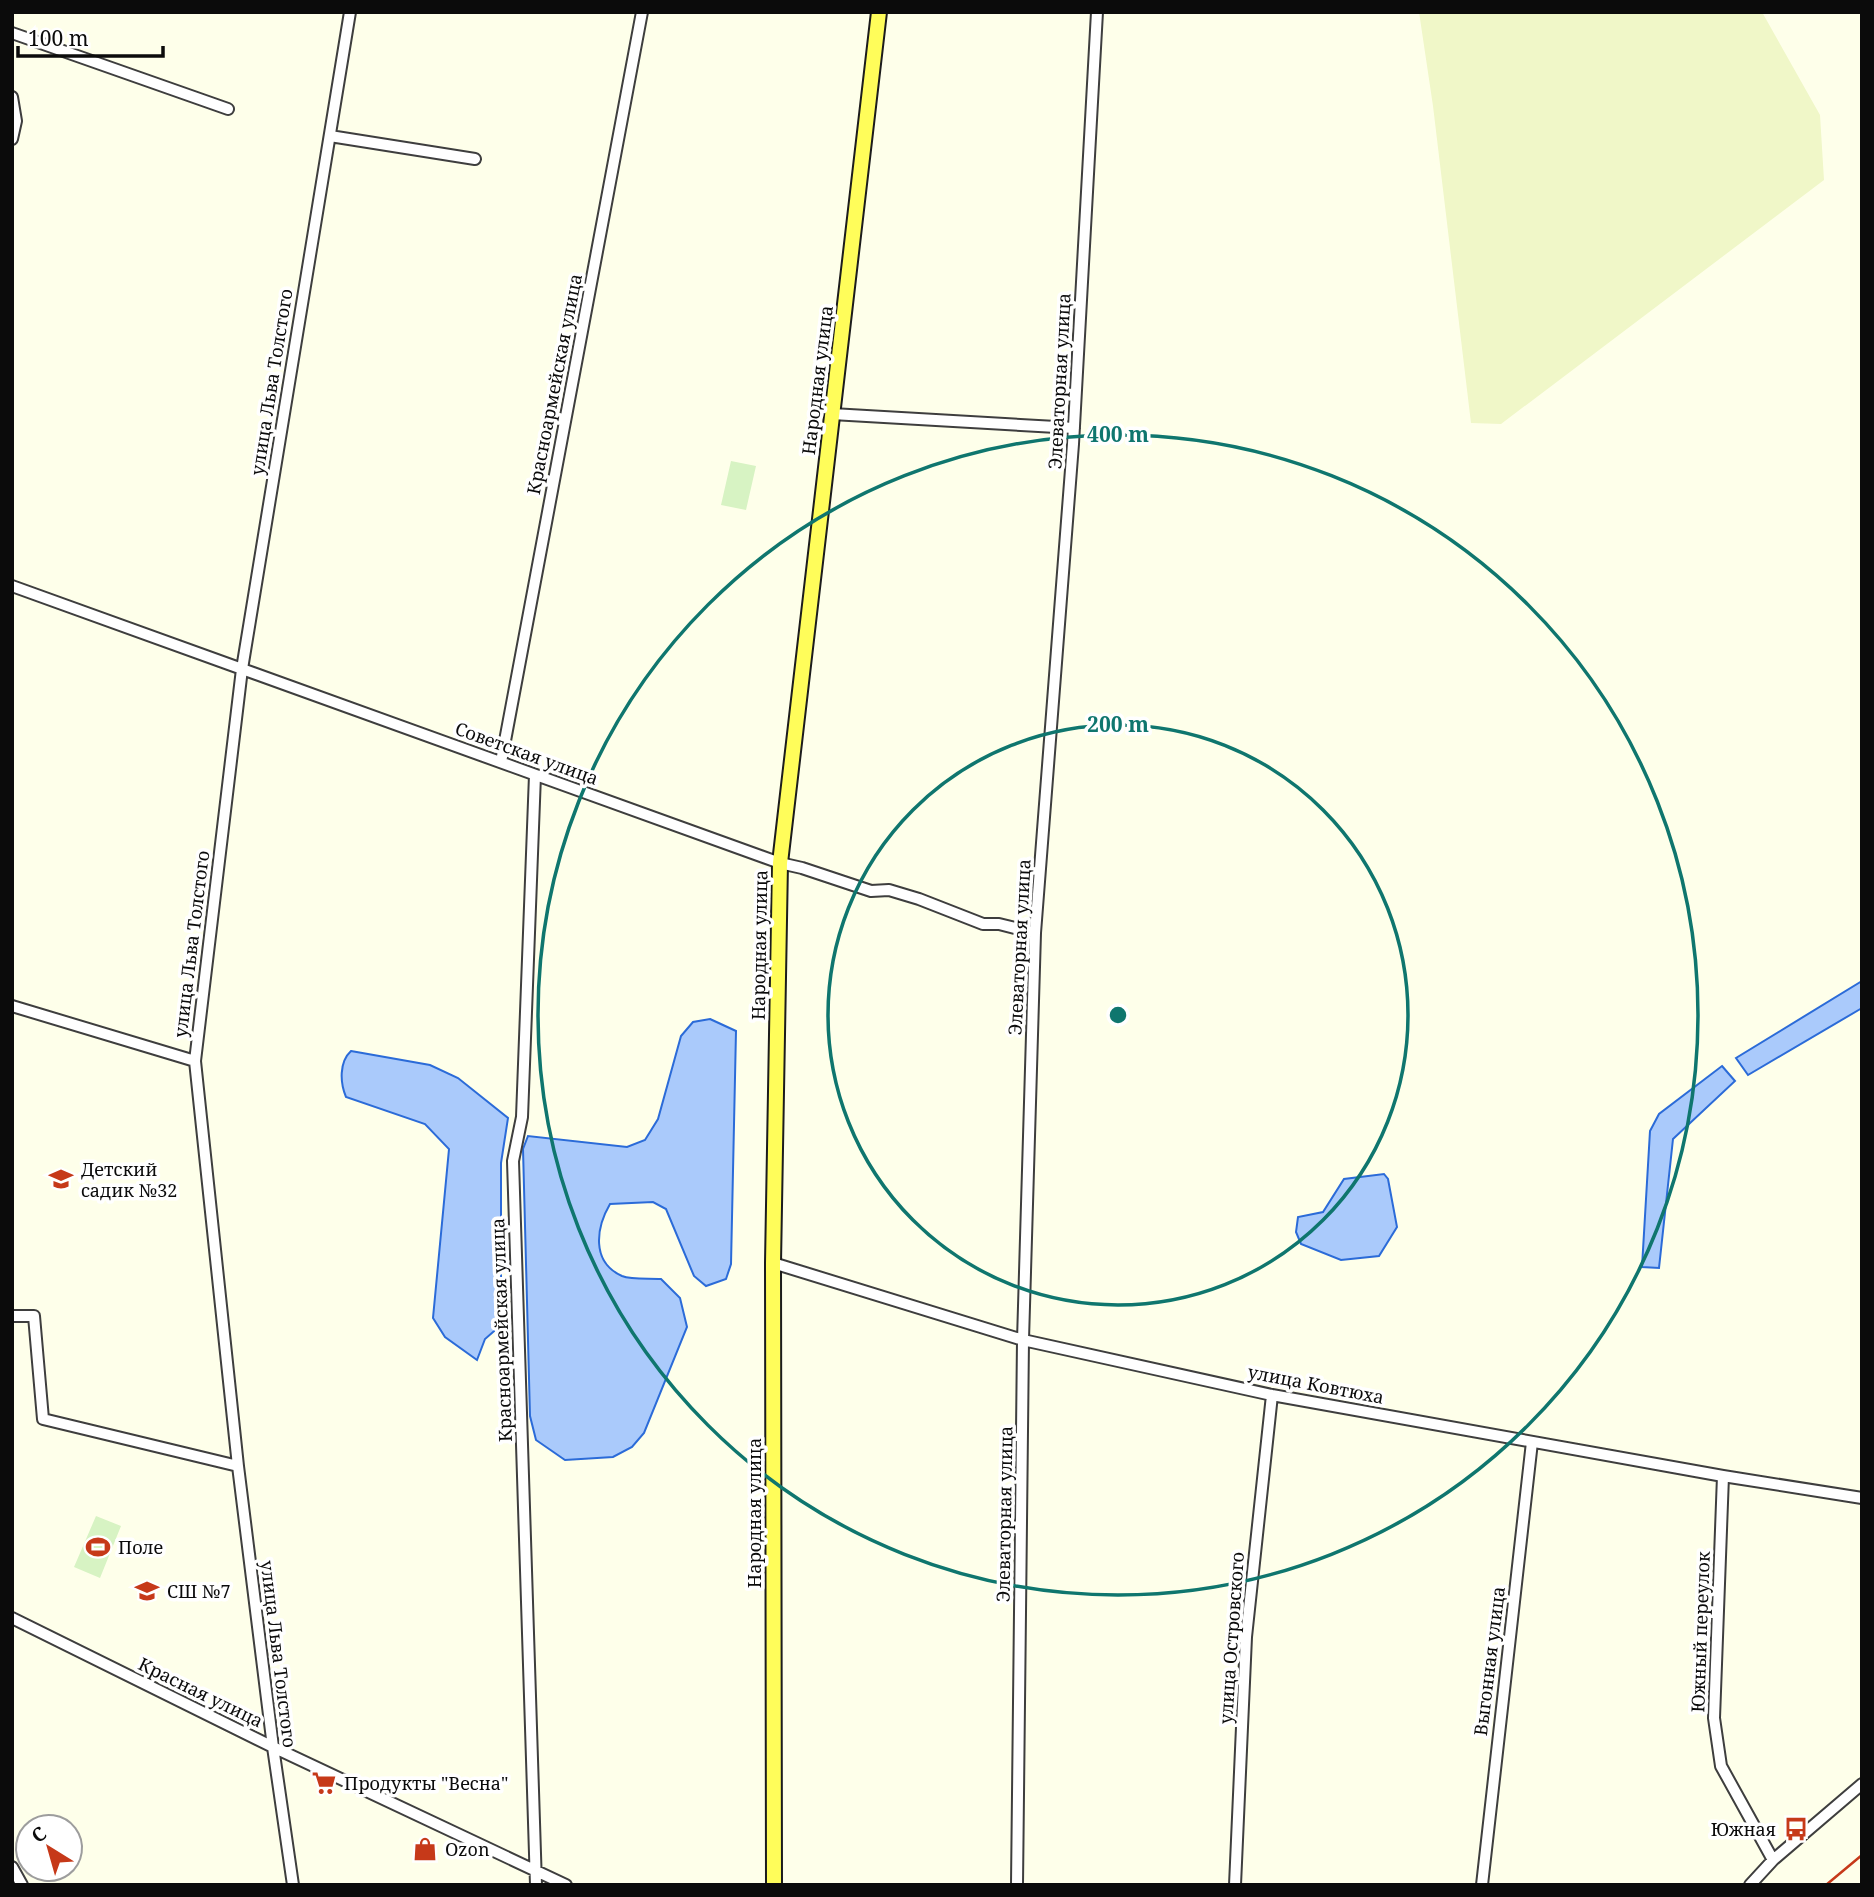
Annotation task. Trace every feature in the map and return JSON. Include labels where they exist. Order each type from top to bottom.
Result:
[{"type":"main road","name":"Народная улица","points":[[774,1885],[773,1263],[779,863],[879,12]]},
{"type":"street","name":"улица Льва Толстого","points":[[293,1885],[273,1747],[239,1466],[195,1061],[242,669],[350,12]]},
{"type":"street","name":"Красноармейская улица","points":[[501,762],[642,12]]},
{"type":"street","name":"Элеваторная улица","points":[[1017,1885],[1024,1340],[1035,933],[1074,428],[1097,12]]},
{"type":"street","points":[[12,33],[228,109]]},
{"type":"street","points":[[12,97],[16,121],[12,139]]},
{"type":"street","points":[[330,136],[475,159]]},
{"type":"street","points":[[832,414],[1074,428]]},
{"type":"street","name":"Советская улица","points":[[12,586],[779,863],[870,891],[889,890],[983,924],[999,924],[1035,933]]},
{"type":"street","name":"Красноармейская улица","points":[[535,775],[522,1117],[513,1161],[536,1885]]},
{"type":"street","points":[[12,1006],[195,1061]]},
{"type":"street","name":"улица Ковтюха","points":[[773,1263],[1024,1340],[1272,1395],[1723,1476],[1862,1498]]},
{"type":"street","points":[[12,1316],[34,1316],[43,1419],[239,1466]]},
{"type":"street","name":"улица Островского","points":[[1236,1885],[1246,1637],[1272,1395]]},
{"type":"street","name":"Выгонная улица","points":[[1482,1885],[1532,1441]]},
{"type":"street","name":"Южный переулок","points":[[1723,1476],[1714,1718],[1721,1766],[1773,1860]]},
{"type":"street","name":"Красная улица","points":[[12,1618],[273,1747],[566,1885]]},
{"type":"street","points":[[1750,1885],[1773,1860],[1862,1784]]},
{"type":"street","points":[[12,1867],[22,1885]]},
{"type":"green space","points":[[1419,12],[1762,12],[1820,115],[1824,180],[1501,424],[1471,423]]},
{"type":"green space","points":[[731,461],[756,466],[746,510],[721,505]]},
{"type":"green space","name":"Поле","points":[[96,1516],[121,1526],[100,1578],[74,1567]]},
{"type":"water","points":[[1862,981],[1862,1008],[1748,1075],[1736,1058]]},
{"type":"water","points":[[710,1019],[736,1031],[731,1264],[726,1279],[706,1286],[694,1276],[666,1209],[653,1202],[610,1204],[599,1234],[605,1262],[622,1276],[661,1279],[680,1298],[687,1327],[644,1433],[632,1447],[613,1457],[565,1460],[536,1440],[530,1416],[523,1149],[528,1136],[627,1147],[645,1140],[658,1119],[681,1036],[693,1022]]},
{"type":"water","points":[[351,1051],[430,1065],[458,1078],[508,1118],[501,1163],[501,1325],[485,1339],[477,1360],[445,1337],[433,1318],[449,1149],[425,1124],[346,1097],[342,1073],[344,1061]]},
{"type":"water","points":[[1722,1066],[1735,1081],[1673,1139],[1659,1268],[1642,1267],[1650,1131],[1659,1114]]},
{"type":"water","points":[[1384,1174],[1388,1179],[1397,1227],[1379,1256],[1341,1260],[1301,1244],[1296,1232],[1298,1217],[1323,1212],[1344,1179]]},
{"type":"railway","points":[[1826,1885],[1862,1855]]},
{"type":"place","name":"Детский садик №32","points":[[61,1179]]},
{"type":"place","name":"Поле","points":[[98,1547]]},
{"type":"place","name":"СШ №7","points":[[147,1591]]},
{"type":"place","name":"Продукты \"Весна\"","points":[[324,1783]]},
{"type":"place","name":"Южная","points":[[1796,1829]]},
{"type":"place","name":"Ozon","points":[[425,1849]]}]
